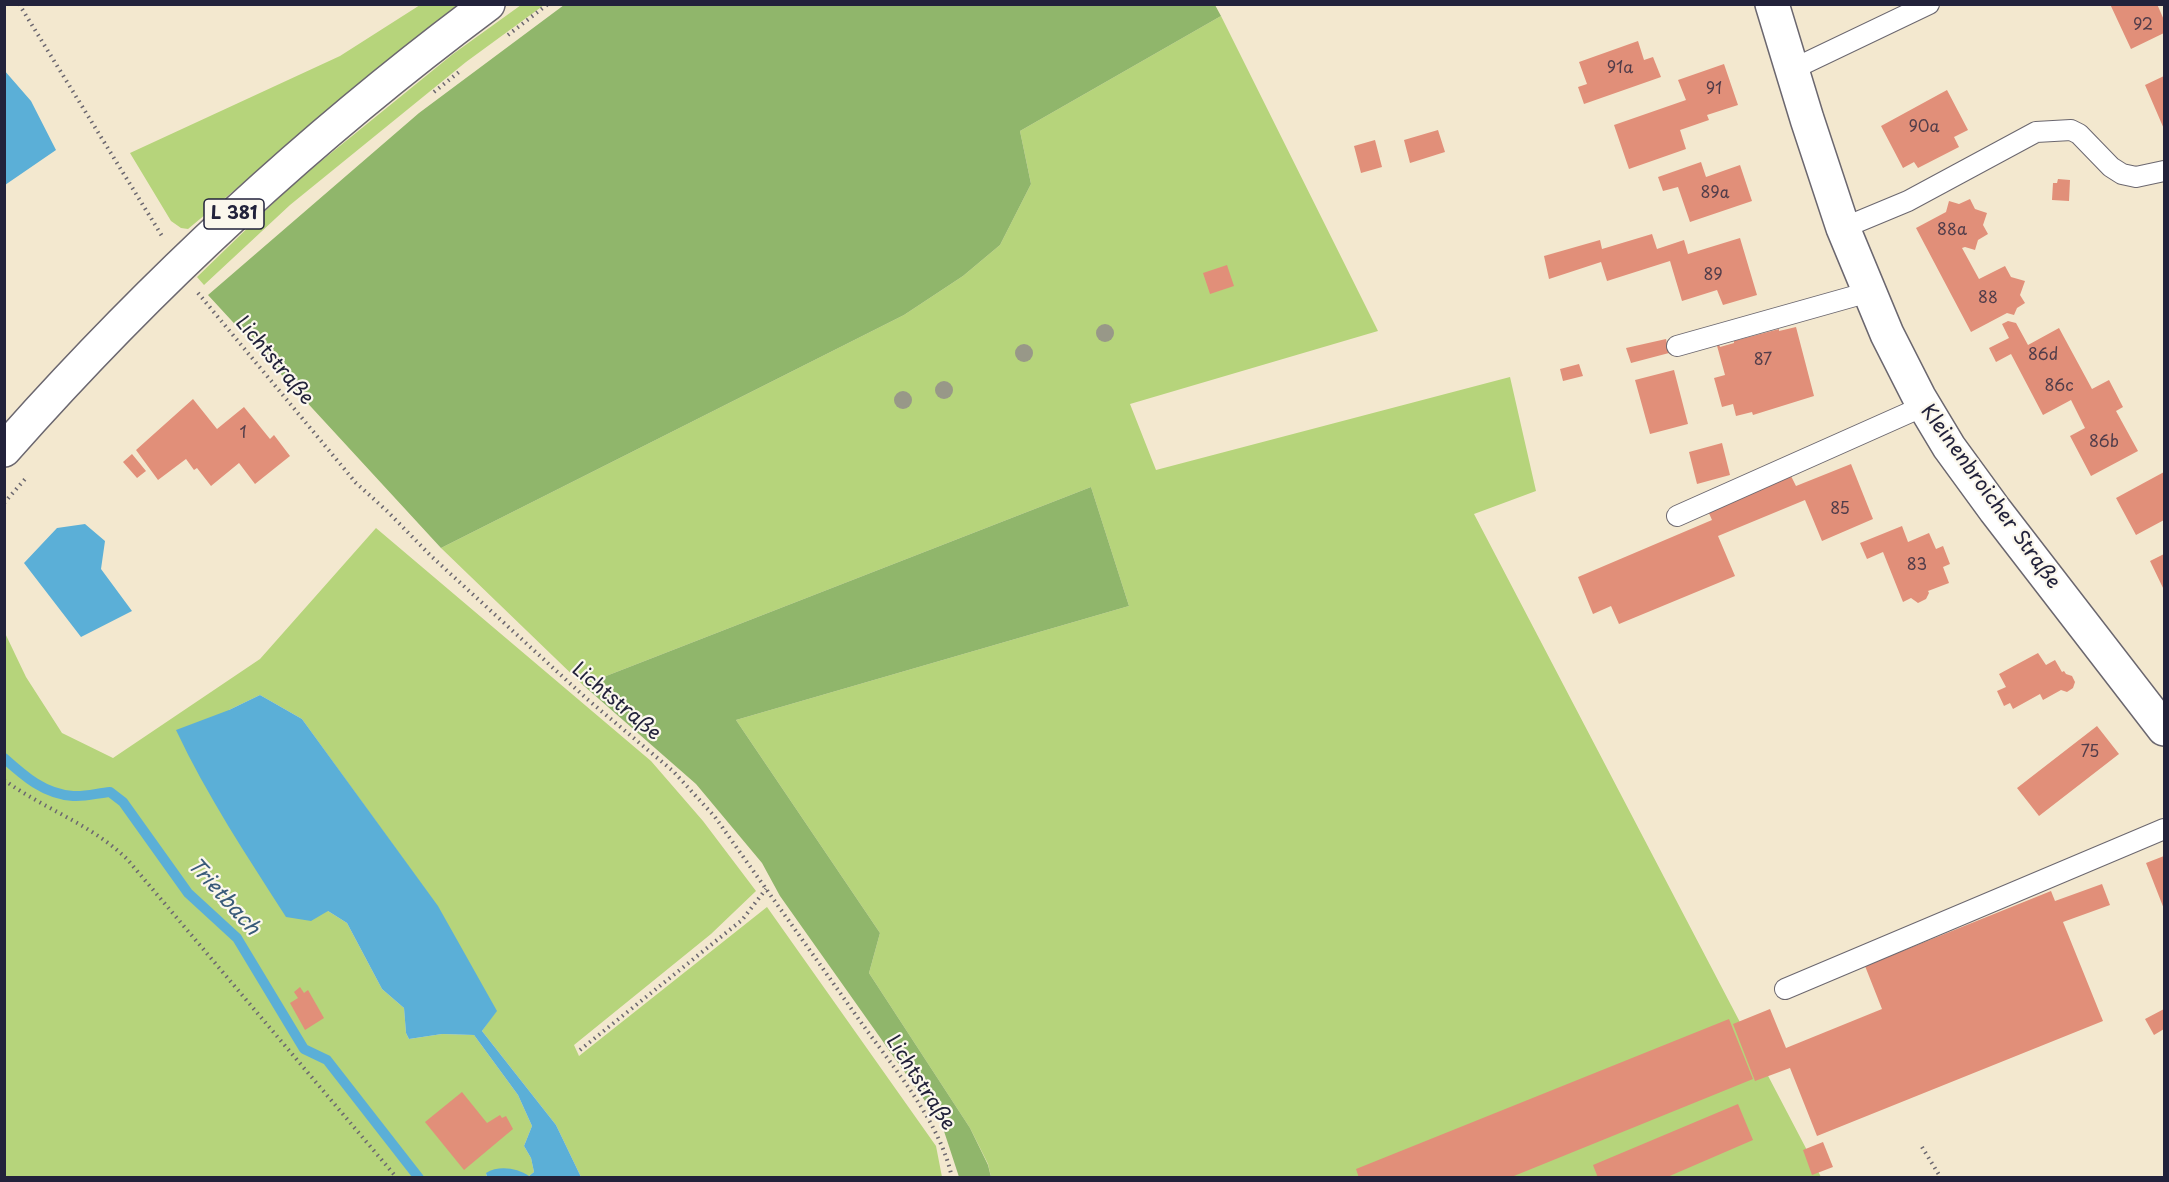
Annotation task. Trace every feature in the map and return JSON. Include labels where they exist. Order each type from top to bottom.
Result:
[{"type":"street","name":"L 381","points":[[4,450],[47,402],[229,218],[357,106],[488,4]]},
{"type":"street","name":"Kleinenbroicher Straße","points":[[1774,5],[1791,70],[1843,228],[1906,374],[1949,447],[2164,729]]},
{"type":"lane","points":[[1791,70],[1929,4]]},
{"type":"lane","points":[[1843,228],[1908,201],[2036,132],[2071,130],[2079,134],[2111,167],[2122,174],[2136,177],[2164,171]]},
{"type":"lane","points":[[1677,346],[1869,292]]},
{"type":"lane","points":[[1677,516],[1924,406]]},
{"type":"lane","points":[[1785,989],[2164,828]]},
{"type":"path","points":[[19,4],[180,265]]},
{"type":"path","points":[[505,37],[548,4]]},
{"type":"path","points":[[426,98],[461,71]]},
{"type":"path","name":"Lichtstraße","points":[[207,288],[200,296],[356,483],[431,556],[587,699],[638,740],[688,785],[715,817],[930,1122],[945,1150],[952,1178]]},
{"type":"path","points":[[4,780],[86,827],[127,858],[397,1178]]},
{"type":"path","points":[[580,1050],[742,920],[766,889]]},
{"type":"path","points":[[1922,1147],[1941,1178]]},
{"type":"green space","points":[[420,5],[462,5],[382,67],[188,229],[181,228],[171,221],[130,153],[340,56]]},
{"type":"green space","points":[[521,5],[544,5],[466,62],[290,205],[204,285],[197,277],[293,184],[453,54]]},
{"type":"green space","points":[[564,5],[1215,5],[1221,16],[1020,131],[1031,184],[1000,245],[963,276],[904,315],[441,548],[208,295],[419,113]]},
{"type":"green space","points":[[1221,16],[1378,331],[1130,404],[1156,470],[1510,377],[1536,491],[1474,514],[1821,1177],[991,1177],[988,1164],[970,1128],[869,973],[880,933],[736,720],[1129,606],[1091,487],[583,685],[441,548],[904,315],[963,276],[1000,245],[1031,184],[1020,131]]},
{"type":"green space","points":[[1091,487],[1129,606],[736,720],[880,933],[869,973],[970,1128],[988,1165],[991,1177],[959,1177],[942,1125],[780,896],[762,863],[696,784],[583,685]]},
{"type":"green space","points":[[376,528],[651,761],[703,821],[756,891],[711,934],[574,1045],[579,1056],[767,907],[936,1146],[942,1177],[581,1177],[556,1125],[482,1031],[496,1011],[437,906],[302,719],[260,695],[229,710],[328,911],[347,923],[382,989],[404,1008],[406,1033],[409,1039],[442,1034],[474,1035],[518,1095],[532,1126],[524,1146],[531,1158],[534,1172],[529,1176],[486,1173],[487,1178],[5,1177],[4,631],[26,677],[62,733],[113,758],[260,659]]},
{"type":"water","points":[[4,70],[31,101],[56,150],[5,185]]},
{"type":"water","points":[[85,524],[105,541],[101,569],[132,611],[81,637],[24,563],[57,528]]},
{"type":"water","points":[[260,695],[302,719],[438,906],[497,1011],[482,1031],[556,1125],[581,1177],[487,1177],[486,1173],[502,1168],[514,1169],[529,1176],[534,1172],[531,1158],[524,1146],[532,1126],[518,1095],[474,1035],[442,1034],[409,1039],[406,1033],[404,1008],[382,989],[347,923],[328,911],[311,921],[286,917],[214,802],[176,730],[229,710]]},
{"type":"building","points":[[2110,4],[2157,4],[2164,20],[2164,33],[2131,49]]},
{"type":"building","points":[[1638,41],[1644,60],[1653,57],[1661,77],[1584,104],[1578,87],[1587,84],[1579,62]]},
{"type":"building","points":[[1724,64],[1738,105],[1707,115],[1709,120],[1680,130],[1686,149],[1629,169],[1614,125],[1686,100],[1678,80]]},
{"type":"building","points":[[2164,76],[2164,129],[2145,85]]},
{"type":"building","points":[[1947,90],[1968,130],[1954,137],[1959,147],[1918,168],[1914,162],[1903,168],[1881,126]]},
{"type":"building","points":[[1438,130],[1445,152],[1410,163],[1404,140]]},
{"type":"building","points":[[1375,140],[1382,167],[1361,173],[1354,146]]},
{"type":"building","points":[[1701,162],[1706,177],[1740,165],[1752,201],[1690,222],[1678,187],[1663,191],[1658,177]]},
{"type":"building","points":[[2058,179],[2070,180],[2069,201],[2052,200],[2053,183],[2057,183]]},
{"type":"building","points":[[1970,199],[1975,209],[1987,213],[1983,225],[1988,234],[1978,240],[1975,250],[1962,248],[1979,279],[2005,266],[2011,277],[2025,281],[2020,295],[2025,303],[2017,308],[2014,315],[2007,313],[1971,332],[1916,228],[1946,212],[1949,201],[1959,204]]},
{"type":"building","points":[[1652,234],[1657,249],[1684,240],[1688,254],[1740,238],[1757,295],[1723,305],[1717,290],[1682,301],[1670,261],[1607,281],[1601,262],[1549,279],[1544,256],[1600,240],[1602,249]]},
{"type":"building","points":[[1227,265],[1234,286],[1210,294],[1203,273]]},
{"type":"building","points":[[2008,321],[2016,323],[2028,345],[2059,328],[2092,389],[2109,380],[2123,407],[2116,411],[2138,451],[2091,476],[2070,436],[2085,428],[2071,400],[2043,415],[2011,354],[1996,362],[1989,348],[2009,338],[2002,324]]},
{"type":"building","points":[[1796,327],[1814,396],[1753,415],[1752,412],[1736,416],[1733,404],[1722,407],[1714,378],[1725,375],[1716,342],[1720,347],[1779,329],[1779,331]]},
{"type":"building","points":[[1666,339],[1669,353],[1631,363],[1626,348]]},
{"type":"building","points":[[1579,364],[1583,376],[1563,381],[1560,369]]},
{"type":"building","points":[[1674,370],[1688,424],[1650,434],[1635,380]]},
{"type":"building","points":[[193,399],[217,429],[244,407],[270,439],[274,435],[290,456],[255,484],[239,463],[211,486],[197,468],[194,470],[186,459],[158,480],[136,450]]},
{"type":"building","points":[[1722,443],[1730,475],[1697,484],[1689,452]]},
{"type":"building","points":[[132,454],[146,471],[137,478],[123,462]]},
{"type":"building","points":[[1851,464],[1873,519],[1822,541],[1805,500],[1718,536],[1735,576],[1619,624],[1611,606],[1593,614],[1578,577],[1712,520],[1708,511],[1791,476],[1796,486]]},
{"type":"building","points":[[2164,472],[2164,520],[2136,535],[2116,498]]},
{"type":"building","points":[[1902,526],[1908,542],[1929,533],[1936,549],[1943,546],[1950,564],[1943,567],[1949,583],[1928,591],[1926,599],[1918,603],[1911,598],[1903,602],[1883,552],[1867,559],[1860,543]]},
{"type":"building","points":[[2164,554],[2164,590],[2150,561]]},
{"type":"building","points":[[2038,653],[2046,665],[2055,660],[2062,672],[2072,676],[2075,682],[2073,688],[2067,692],[2061,690],[2043,700],[2040,694],[2013,709],[2010,703],[2004,706],[1997,691],[2006,687],[1999,674]]},
{"type":"building","points":[[2097,726],[2119,754],[2039,816],[2017,788]]},
{"type":"building","points":[[2164,856],[2164,909],[2146,863]]},
{"type":"building","points":[[2102,884],[2110,905],[2063,922],[2103,1021],[1817,1136],[1790,1068],[1755,1081],[1733,1024],[1770,1009],[1786,1048],[1882,1009],[1865,966],[2051,891],[2055,901]]},
{"type":"building","points":[[300,987],[304,993],[308,990],[324,1018],[305,1030],[290,1003],[298,998],[294,992]]},
{"type":"building","points":[[2164,1009],[2164,1029],[2154,1035],[2145,1019]]},
{"type":"building","points":[[1729,1019],[1753,1079],[1509,1178],[1359,1178],[1356,1169]]},
{"type":"building","points":[[462,1092],[487,1123],[500,1115],[502,1118],[506,1116],[513,1129],[464,1170],[425,1122]]},
{"type":"building","points":[[1738,1104],[1753,1140],[1665,1178],[1598,1178],[1593,1165]]},
{"type":"building","points":[[1823,1142],[1833,1167],[1812,1175],[1803,1150]]},
{"type":"waterway","name":"Trietbach","points":[[4,758],[27,777],[53,792],[78,796],[110,792],[123,802],[188,893],[237,938],[304,1049],[327,1060],[419,1178]]}]
